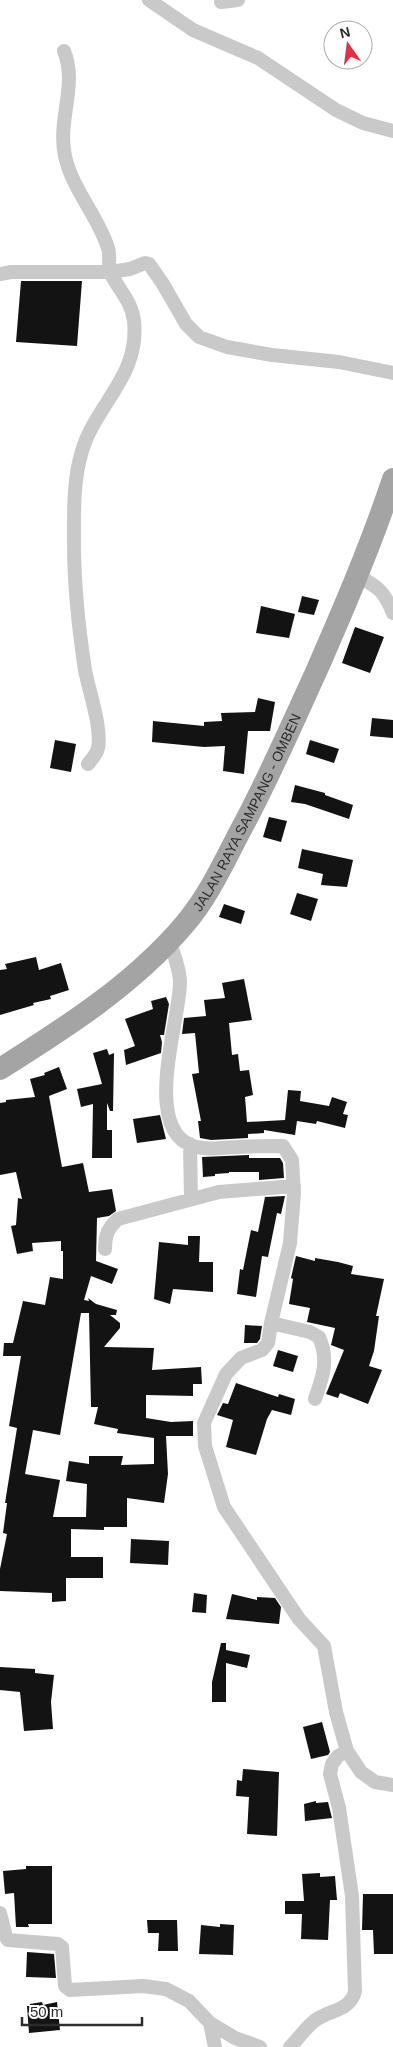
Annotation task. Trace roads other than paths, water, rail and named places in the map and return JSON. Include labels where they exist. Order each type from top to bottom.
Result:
[{"type":"main road","name":"JALAN RAYA SAMPANG - OMBEN","points":[[0,1069],[79,1018],[135,974],[170,941],[189,918],[220,870],[270,775],[358,576],[393,479]]},
{"type":"street","points":[[148,0],[193,30],[258,58],[336,110],[363,123],[393,131]]},
{"type":"street","points":[[221,2],[238,0]]},
{"type":"street","points":[[64,51],[69,63],[70,79],[63,126],[65,156],[77,185],[109,249],[130,304],[134,320],[135,345],[119,387],[92,427],[82,452],[76,486],[74,544],[79,608],[98,748],[88,764]]},
{"type":"street","points":[[0,274],[19,272],[117,271],[145,264],[152,266],[186,324],[199,337],[226,347],[272,355],[339,362],[393,373]]},
{"type":"street","points":[[358,576],[376,586],[386,596],[393,613]]},
{"type":"street","points":[[170,941],[178,965],[180,982],[166,1083],[166,1105],[171,1125],[182,1140],[202,1148],[283,1146],[292,1160],[294,1186],[290,1243],[271,1322],[268,1343],[262,1350],[241,1358],[226,1374],[204,1423],[205,1446],[224,1507],[299,1619],[324,1646],[336,1712],[347,1751],[361,1772],[375,1782],[393,1785]]},
{"type":"street","points":[[190,1144],[191,1198]]},
{"type":"street","points":[[104,1249],[105,1236],[111,1225],[118,1219],[219,1192],[294,1186]]},
{"type":"street","points":[[271,1322],[310,1332],[319,1337],[325,1356],[322,1378],[315,1399]]},
{"type":"street","points":[[290,2047],[312,2022],[326,2013],[345,2007],[353,2000],[355,1991],[352,1896],[339,1808],[330,1774],[332,1764],[338,1756],[347,1751]]},
{"type":"street","points":[[0,1913],[8,1940],[58,1944],[62,1947],[65,1986],[70,1990],[143,1986],[166,1989],[189,2001],[210,2023],[235,2038],[260,2047]]},
{"type":"street","points":[[210,2023],[215,2047]]}]
